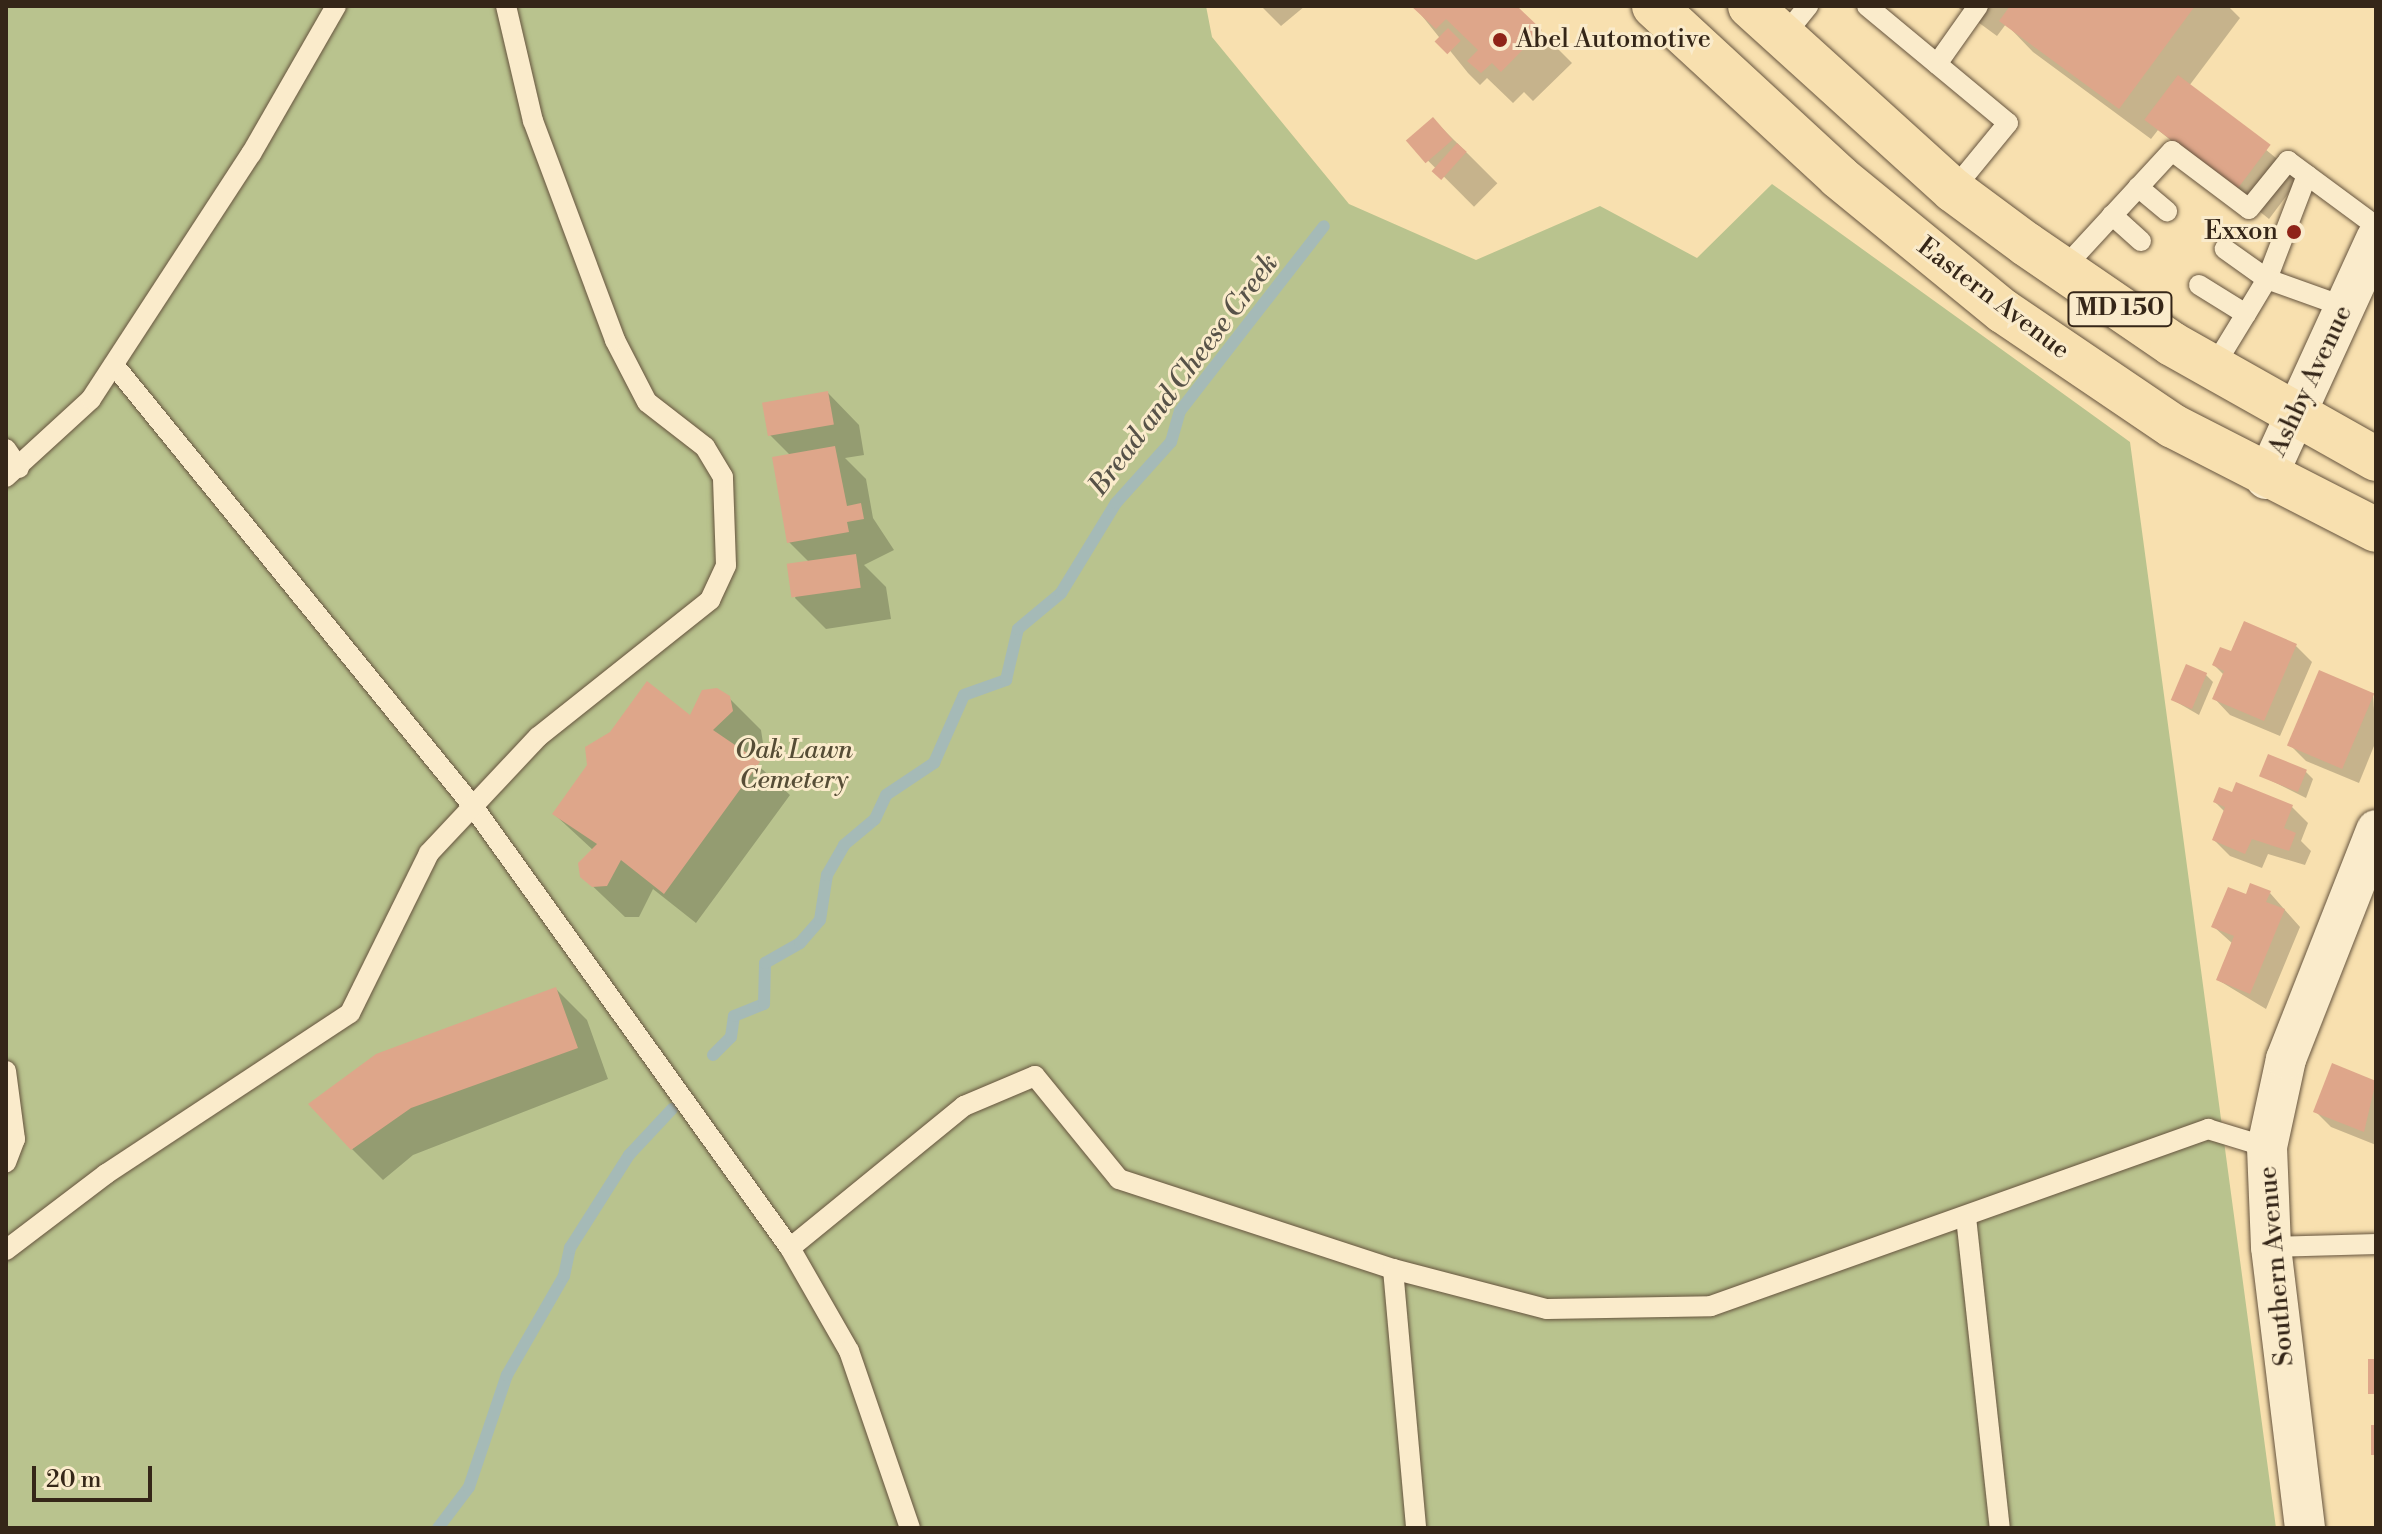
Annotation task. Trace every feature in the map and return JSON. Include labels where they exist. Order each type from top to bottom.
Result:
[{"type":"main road","name":"Eastern Avenue","points":[[1654,6],[1912,238],[2076,362],[2266,479],[2376,530]]},
{"type":"main road","name":"MD 150","points":[[1750,6],[1795,22],[1953,190],[2062,270],[2213,368],[2295,417],[2376,459]]},
{"type":"main road","points":[[1912,238],[1953,190]]},
{"type":"street","name":"Ashby Avenue","points":[[2266,479],[2376,239]]},
{"type":"street","name":"Southern Avenue","points":[[2305,1528],[2271,1247],[2267,1147],[2286,1059],[2376,830]]},
{"type":"lane","points":[[6,449],[13,473],[91,399],[336,6]]},
{"type":"lane","points":[[6,1250],[106,1174],[350,1013],[429,853],[538,737],[710,600],[730,540],[723,477],[705,447],[647,402],[615,340],[533,121],[506,6]]},
{"type":"lane","points":[[1867,6],[2008,123],[1953,190]]},
{"type":"lane","points":[[1937,64],[1978,6]]},
{"type":"lane","points":[[2062,270],[2172,151],[2249,209],[2288,161],[2376,226]]},
{"type":"lane","points":[[2213,368],[2267,279],[2307,175]]},
{"type":"lane","points":[[2138,187],[2167,211]]},
{"type":"lane","points":[[2112,215],[2141,241]]},
{"type":"lane","points":[[2225,249],[2267,279],[2345,307]]},
{"type":"lane","points":[[2199,285],[2246,314]]},
{"type":"lane","points":[[114,365],[472,805],[790,1248],[849,1351],[910,1528]]},
{"type":"lane","points":[[6,1071],[15,1139],[6,1162]]},
{"type":"lane","points":[[790,1248],[964,1106],[1035,1076],[1119,1179],[1393,1269],[1547,1309],[1696,1308],[1966,1217],[2208,1129],[2267,1147]]},
{"type":"lane","points":[[1966,1217],[2000,1528]]},
{"type":"lane","points":[[2271,1247],[2376,1244]]},
{"type":"lane","points":[[1393,1269],[1416,1528]]},
{"type":"green space","name":"Oak Lawn Cemetery","points":[[6,6],[1206,6],[1212,37],[1349,204],[1476,260],[1600,206],[1697,258],[1772,184],[2130,442],[2276,1528],[6,1528]]},
{"type":"building","name":"Abel Automotive","points":[[1411,6],[1517,6],[1542,30],[1501,72],[1492,63],[1481,73],[1467,61],[1478,50],[1446,19],[1436,29]]},
{"type":"building","points":[[2010,6],[2195,6],[2119,109],[1999,21]]},
{"type":"building","points":[[1448,28],[1461,41],[1447,54],[1435,41]]},
{"type":"building","points":[[2178,75],[2271,145],[2237,190],[2144,120]]},
{"type":"building","points":[[1433,117],[1453,140],[1426,163],[1406,141]]},
{"type":"building","points":[[1457,143],[1467,152],[1441,180],[1432,171]]},
{"type":"building","points":[[828,391],[834,424],[768,436],[762,403]]},
{"type":"building","points":[[835,446],[847,506],[861,503],[864,519],[847,522],[849,532],[787,543],[772,457]]},
{"type":"building","points":[[856,554],[861,588],[791,597],[787,564]]},
{"type":"building","points":[[2244,621],[2297,644],[2264,721],[2212,699],[2224,671],[2212,665],[2220,647],[2231,651]]},
{"type":"building","points":[[2186,664],[2207,673],[2192,709],[2171,700]]},
{"type":"building","points":[[2319,670],[2374,693],[2342,769],[2287,745]]},
{"type":"building","points":[[647,681],[690,715],[702,690],[717,688],[730,696],[733,711],[713,730],[760,762],[664,894],[621,860],[607,886],[592,887],[580,877],[578,863],[597,844],[552,814],[587,765],[585,747],[610,732]]},
{"type":"building","points":[[2268,754],[2307,770],[2298,792],[2259,776]]},
{"type":"building","points":[[2236,782],[2293,805],[2284,828],[2296,833],[2289,851],[2252,839],[2245,854],[2212,840],[2225,807],[2213,802],[2219,787],[2232,792]]},
{"type":"building","points":[[2250,883],[2271,891],[2266,902],[2285,909],[2250,994],[2216,980],[2234,936],[2211,927],[2228,887],[2246,894]]},
{"type":"building","points":[[556,987],[578,1048],[411,1108],[351,1150],[308,1104],[376,1054]]},
{"type":"building","points":[[2332,1063],[2376,1081],[2364,1132],[2313,1112]]},
{"type":"building","points":[[2368,1359],[2376,1359],[2376,1394],[2368,1394]]},
{"type":"building","points":[[2371,1425],[2376,1425],[2376,1455],[2371,1455]]},
{"type":"waterway","name":"Bread and Cheese Creek","points":[[713,1055],[731,1037],[734,1016],[764,1004],[765,963],[800,943],[820,920],[827,875],[844,845],[875,819],[886,795],[934,763],[964,695],[1006,680],[1018,629],[1061,593],[1116,503],[1171,442],[1180,411],[1324,226]]},
{"type":"waterway","name":"Bread and Cheese Creek","points":[[438,1528],[469,1487],[507,1375],[564,1276],[570,1248],[629,1155],[672,1109]]},
{"type":"place","name":"Abel Automotive","points":[[1500,40]]},
{"type":"place","name":"Exxon","points":[[2294,232]]}]
